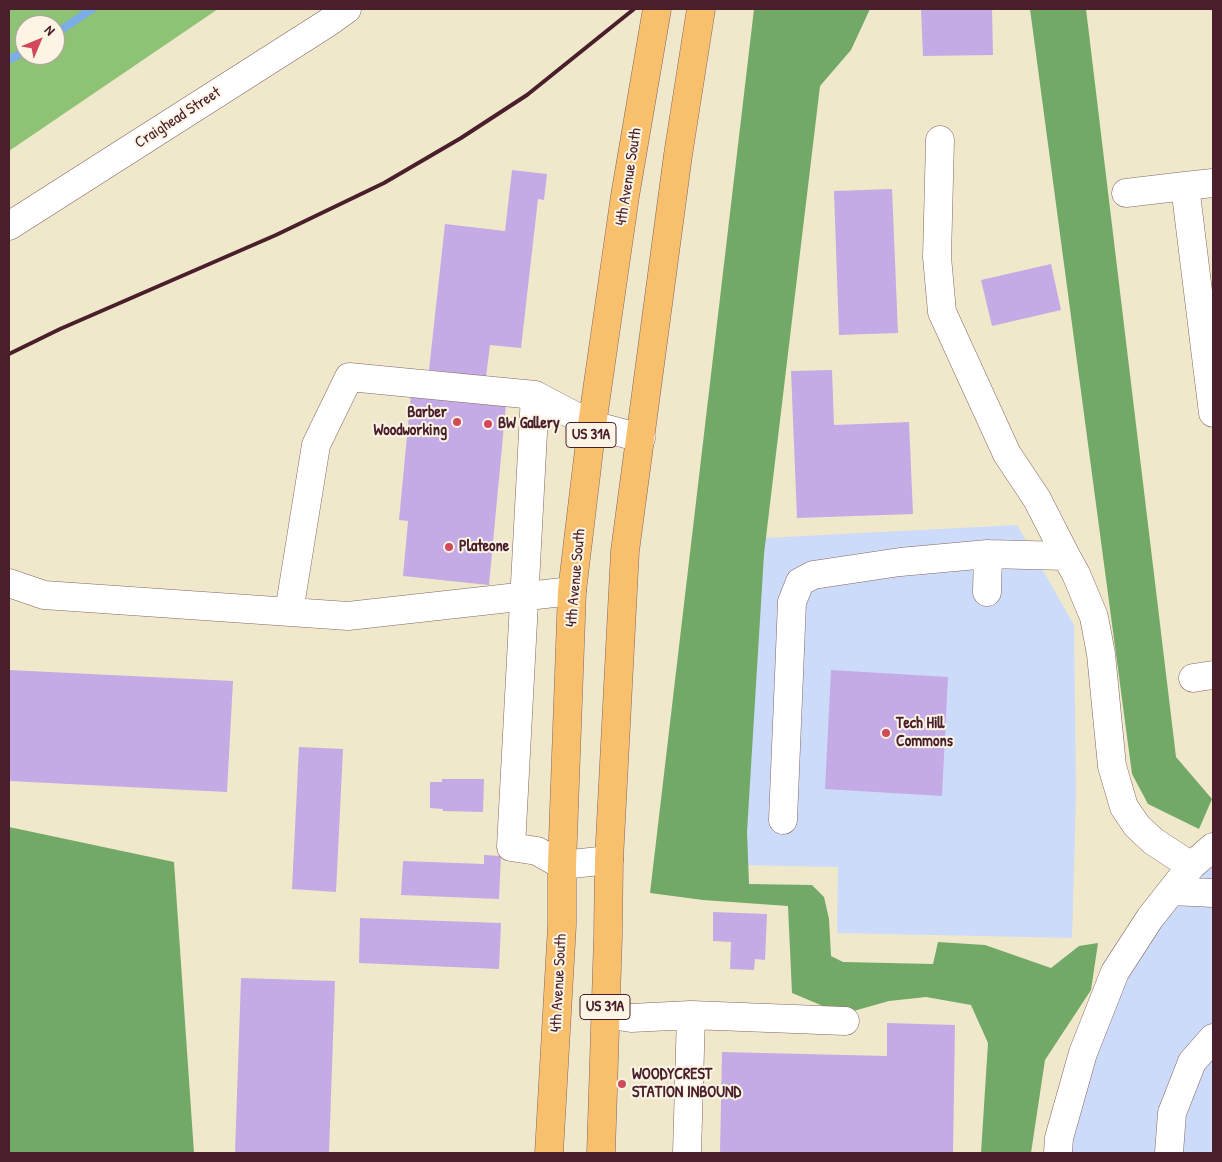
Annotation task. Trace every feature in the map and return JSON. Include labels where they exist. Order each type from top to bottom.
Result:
[{"type":"main road","name":"4th Avenue South","points":[[549,1153],[562,926],[562,866],[572,591],[592,425],[625,196],[657,9]]},
{"type":"main road","name":"US 31A","points":[[601,1153],[609,860],[625,551],[678,155],[700,9]]},
{"type":"street","name":"Craighead Street","points":[[9,226],[347,9]]},
{"type":"street","points":[[940,140],[937,257],[942,312],[1007,454],[1037,500],[1076,574],[1094,617],[1101,654],[1112,766],[1124,807],[1137,826],[1152,841],[1191,866]]},
{"type":"street","points":[[1126,193],[1213,183]]},
{"type":"street","points":[[1185,186],[1213,413]]},
{"type":"street","points":[[289,612],[316,445],[349,377],[535,395],[592,425],[641,438]]},
{"type":"street","points":[[535,395],[511,846],[537,851],[562,866],[609,860]]},
{"type":"street","points":[[783,820],[792,602],[800,582],[813,575],[900,562],[988,554],[1066,556]]},
{"type":"street","points":[[988,554],[988,592]]},
{"type":"street","points":[[9,583],[44,595],[348,616],[572,591]]},
{"type":"street","points":[[1058,1153],[1059,1138],[1083,1053],[1115,972],[1150,918],[1191,866],[1213,848]]},
{"type":"street","points":[[1172,891],[1213,893]]},
{"type":"street","points":[[604,1014],[631,1018],[692,1014],[845,1021]]},
{"type":"street","points":[[687,1153],[692,1014]]},
{"type":"street","points":[[1168,1153],[1172,1113],[1192,1062],[1213,1038]]},
{"type":"shaded area","points":[[1017,525],[1074,625],[1076,796],[1072,938],[837,933],[838,867],[739,865],[745,539]]},
{"type":"shaded area","points":[[1213,847],[1213,1153],[1058,1153],[1115,972]]},
{"type":"green space","points":[[9,9],[218,9],[9,151]]},
{"type":"green space","points":[[754,9],[870,9],[851,50],[820,86],[764,554],[747,832],[749,884],[812,885],[824,897],[829,919],[831,956],[843,962],[933,964],[938,942],[985,945],[1051,968],[1079,946],[1098,943],[1091,990],[1045,1060],[1031,1153],[981,1153],[988,1043],[971,1005],[926,997],[889,1001],[850,1012],[823,1006],[792,993],[788,906],[703,900],[650,893]]},
{"type":"green space","points":[[1030,9],[1086,9],[1176,757],[1212,799],[1199,829],[1148,804],[1132,774]]},
{"type":"green space","points":[[9,827],[174,862],[194,1153],[9,1153]]},
{"type":"building","points":[[921,9],[992,9],[993,55],[923,56]]},
{"type":"building","points":[[512,170],[547,174],[544,200],[538,199],[521,348],[490,345],[486,377],[429,370],[445,224],[505,231]]},
{"type":"building","points":[[892,189],[898,333],[839,335],[834,191]]},
{"type":"building","points":[[1051,264],[1061,310],[992,326],[981,280]]},
{"type":"building","points":[[832,370],[834,425],[909,422],[913,514],[797,518],[791,371]]},
{"type":"building","points":[[411,394],[506,404],[489,585],[403,576],[408,521],[399,520]]},
{"type":"building","points":[[9,670],[233,681],[227,792],[9,781]]},
{"type":"building","name":"Tech Hill Commons","points":[[831,670],[948,677],[942,796],[825,789]]},
{"type":"building","points":[[299,747],[343,749],[336,892],[292,889]]},
{"type":"building","points":[[442,779],[484,779],[483,812],[443,811],[443,809],[430,808],[430,782],[442,782]]},
{"type":"building","points":[[484,855],[501,856],[499,899],[401,895],[403,861],[484,864]]},
{"type":"building","points":[[713,912],[767,914],[765,960],[755,959],[754,970],[730,969],[731,942],[713,941]]},
{"type":"building","points":[[360,918],[501,923],[499,969],[359,963]]},
{"type":"building","points":[[241,978],[335,981],[329,1153],[235,1153]]},
{"type":"building","points":[[887,1023],[955,1025],[953,1153],[720,1153],[722,1052],[887,1056]]},
{"type":"waterway","points":[[65,27],[92,9]]},
{"type":"waterway","points":[[9,60],[15,57]]},
{"type":"railway","points":[[9,354],[60,329],[276,235],[384,183],[461,138],[527,95],[634,9]]},
{"type":"place","name":"Barber Woodworking","points":[[457,422]]},
{"type":"place","name":"BW Gallery","points":[[488,424]]},
{"type":"place","name":"Plateone","points":[[449,547]]},
{"type":"place","name":"Tech Hill Commons","points":[[886,733]]},
{"type":"place","name":"WOODYCREST STATION INBOUND","points":[[622,1084]]}]
